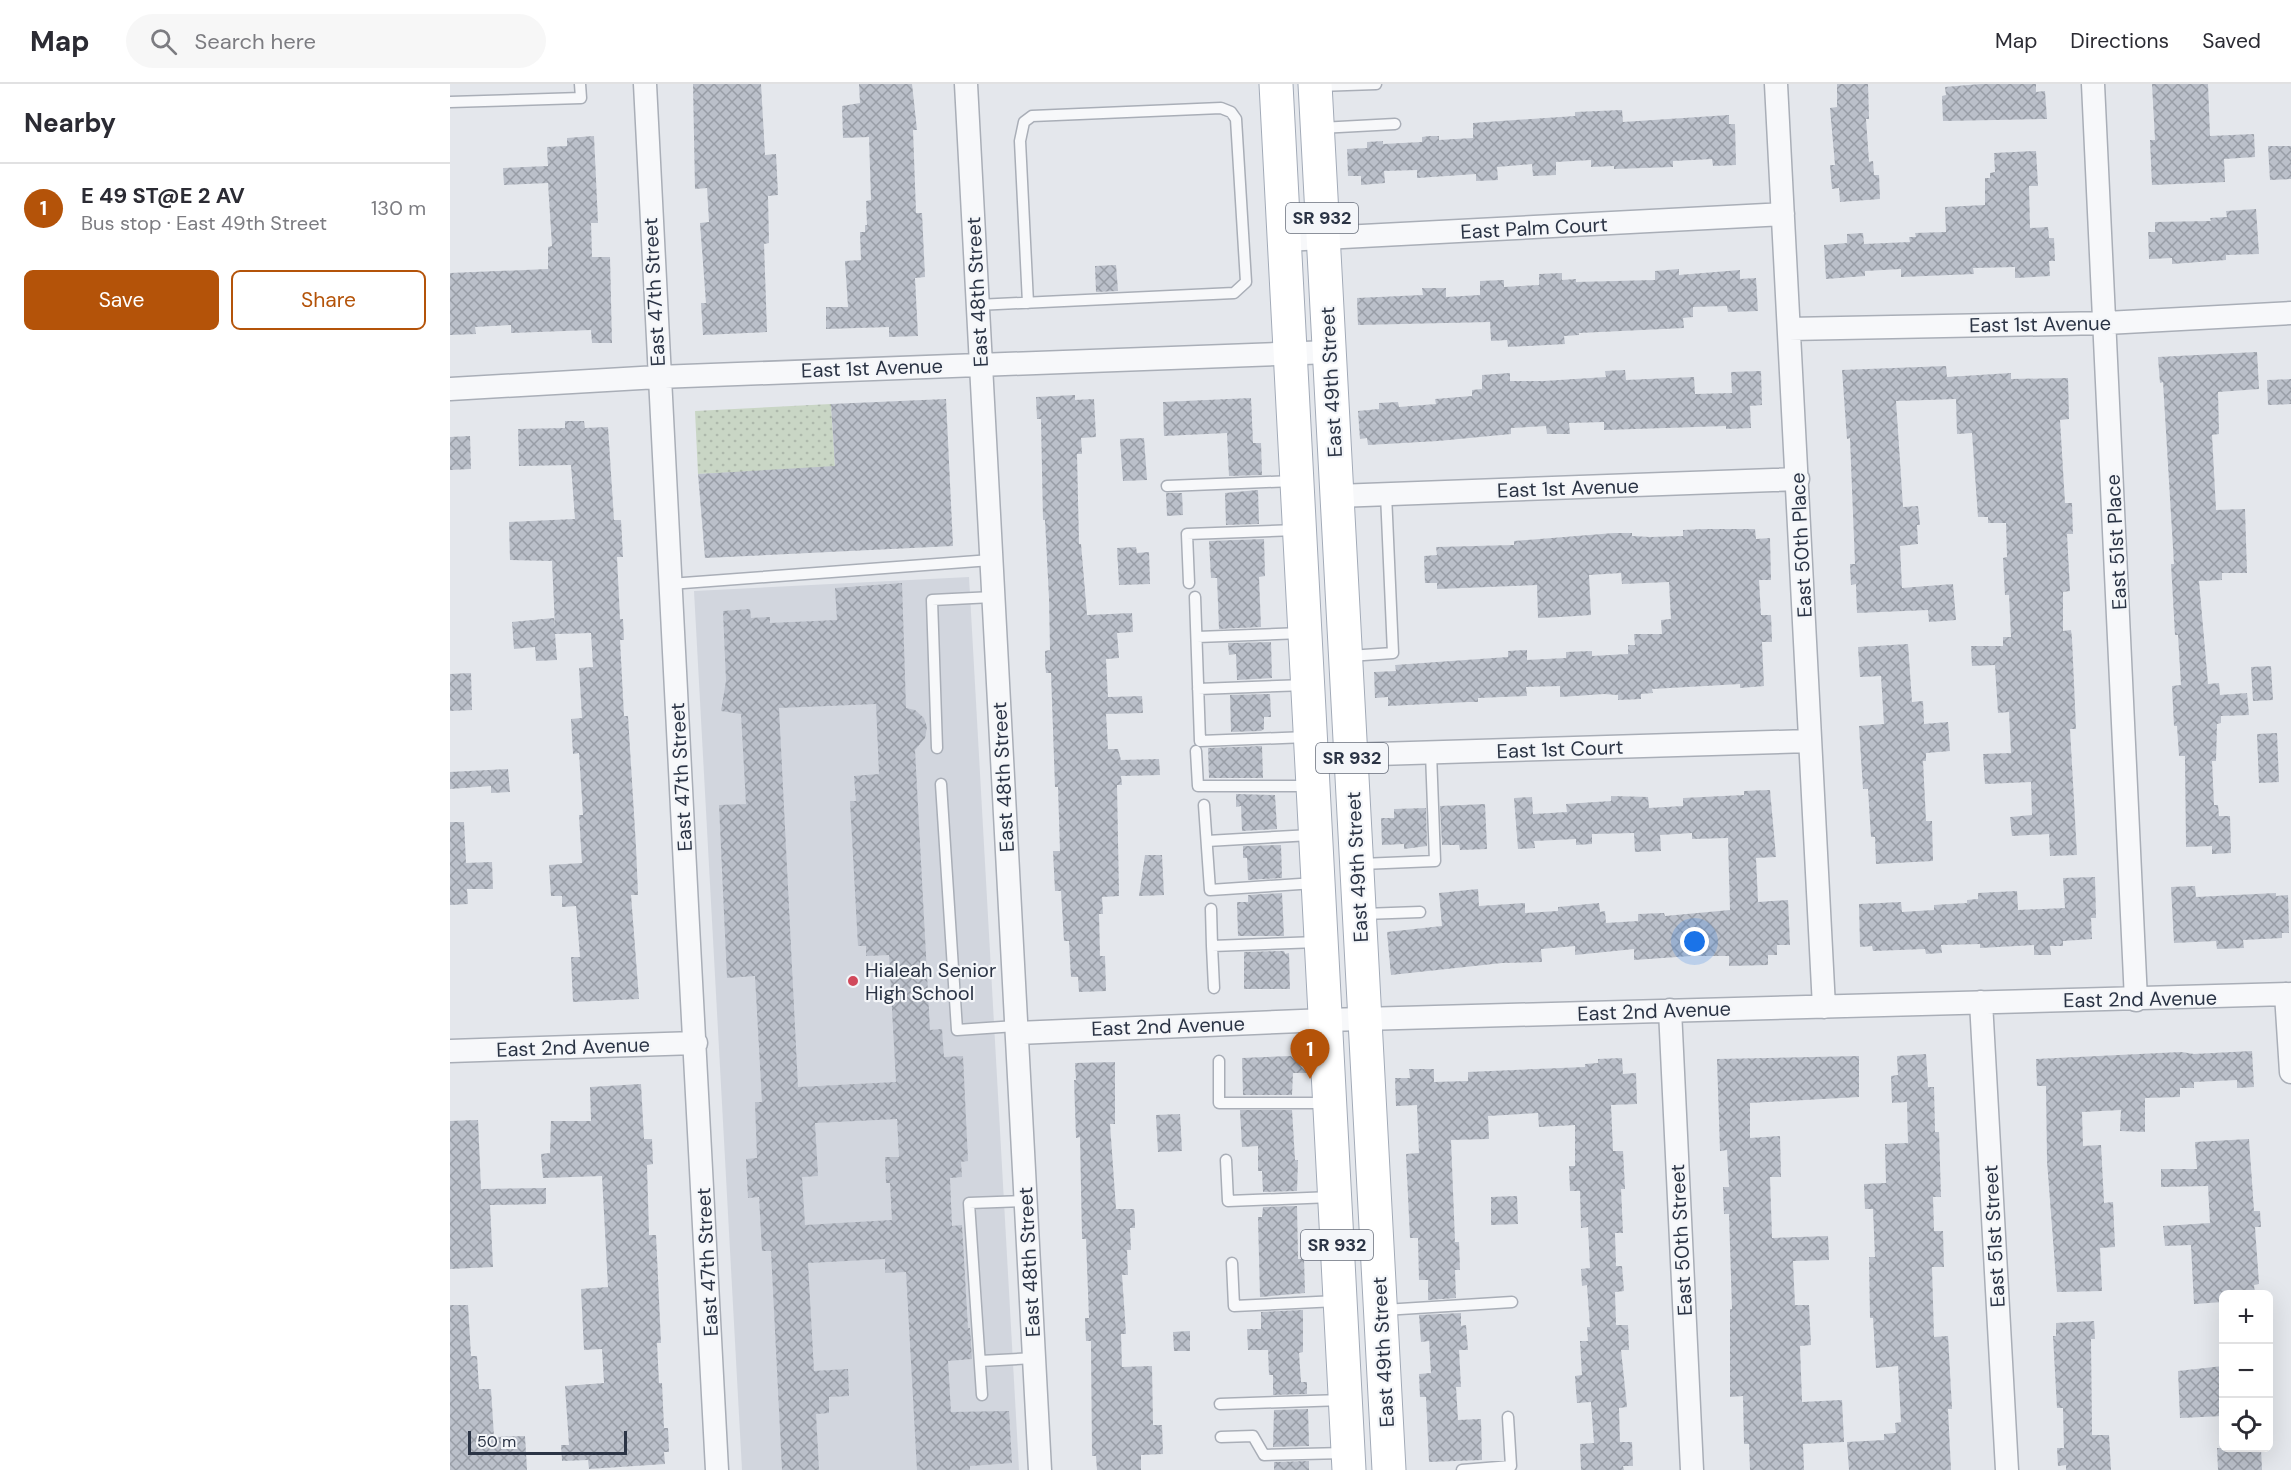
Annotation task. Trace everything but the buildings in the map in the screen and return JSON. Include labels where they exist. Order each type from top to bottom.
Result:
[{"type":"main road","name":"East 49th Street","points":[[1276,84],[1349,1462]]},
{"type":"main road","name":"East 49th Street","points":[[1315,85],[1389,1470]]},
{"type":"street","name":"East 47th Street","points":[[645,84],[658,377],[696,1043],[717,1470]]},
{"type":"street","name":"East 48th Street","points":[[966,84],[1040,1470]]},
{"type":"street","name":"East 50th Place","points":[[1776,84],[1824,1007]]},
{"type":"street","name":"East 51st Place","points":[[2093,84],[2136,1000]]},
{"type":"street","name":"East Palm Court","points":[[1285,240],[1783,214]]},
{"type":"street","name":"East 1st Avenue","points":[[1789,329],[2106,323],[2291,313]]},
{"type":"street","name":"East 1st Avenue","points":[[450,389],[658,377],[1330,352]]},
{"type":"street","name":"East 1st Avenue","points":[[1337,496],[1798,479]]},
{"type":"street","name":"East 1st Court","points":[[1312,760],[1352,756],[1809,741]]},
{"type":"street","name":"East 2nd Avenue","points":[[1016,1030],[2288,994]]},
{"type":"street","points":[[2288,994],[2291,1072]]},
{"type":"street","name":"East 51st Street","points":[[1981,1002],[2007,1470]]},
{"type":"street","name":"East 50th Street","points":[[1670,1010],[1692,1470]]},
{"type":"street","name":"East 2nd Avenue","points":[[450,1051],[696,1043]]},
{"type":"lane","points":[[450,102],[581,98],[580,84]]},
{"type":"lane","points":[[1315,85],[1376,84]]},
{"type":"lane","points":[[977,305],[1028,303],[1234,293],[1246,282],[1236,118],[1231,112],[1221,108],[1032,116],[1024,122],[1020,141],[1028,303]]},
{"type":"lane","points":[[1317,129],[1395,124]]},
{"type":"lane","points":[[1167,486],[1297,481]]},
{"type":"lane","points":[[1346,656],[1393,653],[1386,495]]},
{"type":"lane","points":[[1189,583],[1187,534],[1299,530]]},
{"type":"lane","points":[[670,584],[991,560]]},
{"type":"lane","points":[[938,748],[932,600],[993,597]]},
{"type":"lane","points":[[1195,597],[1200,741],[1312,760]]},
{"type":"lane","points":[[1197,637],[1305,633]]},
{"type":"lane","points":[[1198,689],[1308,684]]},
{"type":"lane","points":[[1196,751],[1198,786],[1312,760]]},
{"type":"lane","points":[[1357,864],[1435,861],[1431,753]]},
{"type":"lane","points":[[941,784],[957,1030],[1016,1030]]},
{"type":"lane","points":[[1204,806],[1210,890],[1318,883]]},
{"type":"lane","points":[[1207,841],[1316,835]]},
{"type":"lane","points":[[1211,909],[1214,988]]},
{"type":"lane","points":[[1360,914],[1420,912]]},
{"type":"lane","points":[[1212,946],[1321,942]]},
{"type":"lane","points":[[1219,1061],[1219,1103],[1329,1104]]},
{"type":"lane","points":[[1226,1160],[1228,1201],[1335,1197]]},
{"type":"lane","points":[[982,1395],[969,1203],[1026,1201]]},
{"type":"lane","points":[[1232,1263],[1234,1306],[1340,1301]]},
{"type":"lane","points":[[1380,1310],[1512,1302]]},
{"type":"lane","points":[[980,1361],[1034,1359]]},
{"type":"lane","points":[[1220,1404],[1346,1400]]},
{"type":"lane","points":[[1461,1470],[1511,1466],[1509,1418]]},
{"type":"lane","points":[[1221,1437],[1253,1436],[1264,1455],[1349,1462]]},
{"type":"shaded area","name":"Hialeah Senior High School","points":[[969,577],[1019,1470],[742,1470],[694,591]]},
{"type":"green space","points":[[831,404],[835,467],[698,474],[695,411]]},
{"type":"place","name":"Hialeah Senior High School","points":[[853,981]]},
{"type":"place","name":"E 49 ST@E 2 AV","points":[[1310,1079]]}]
